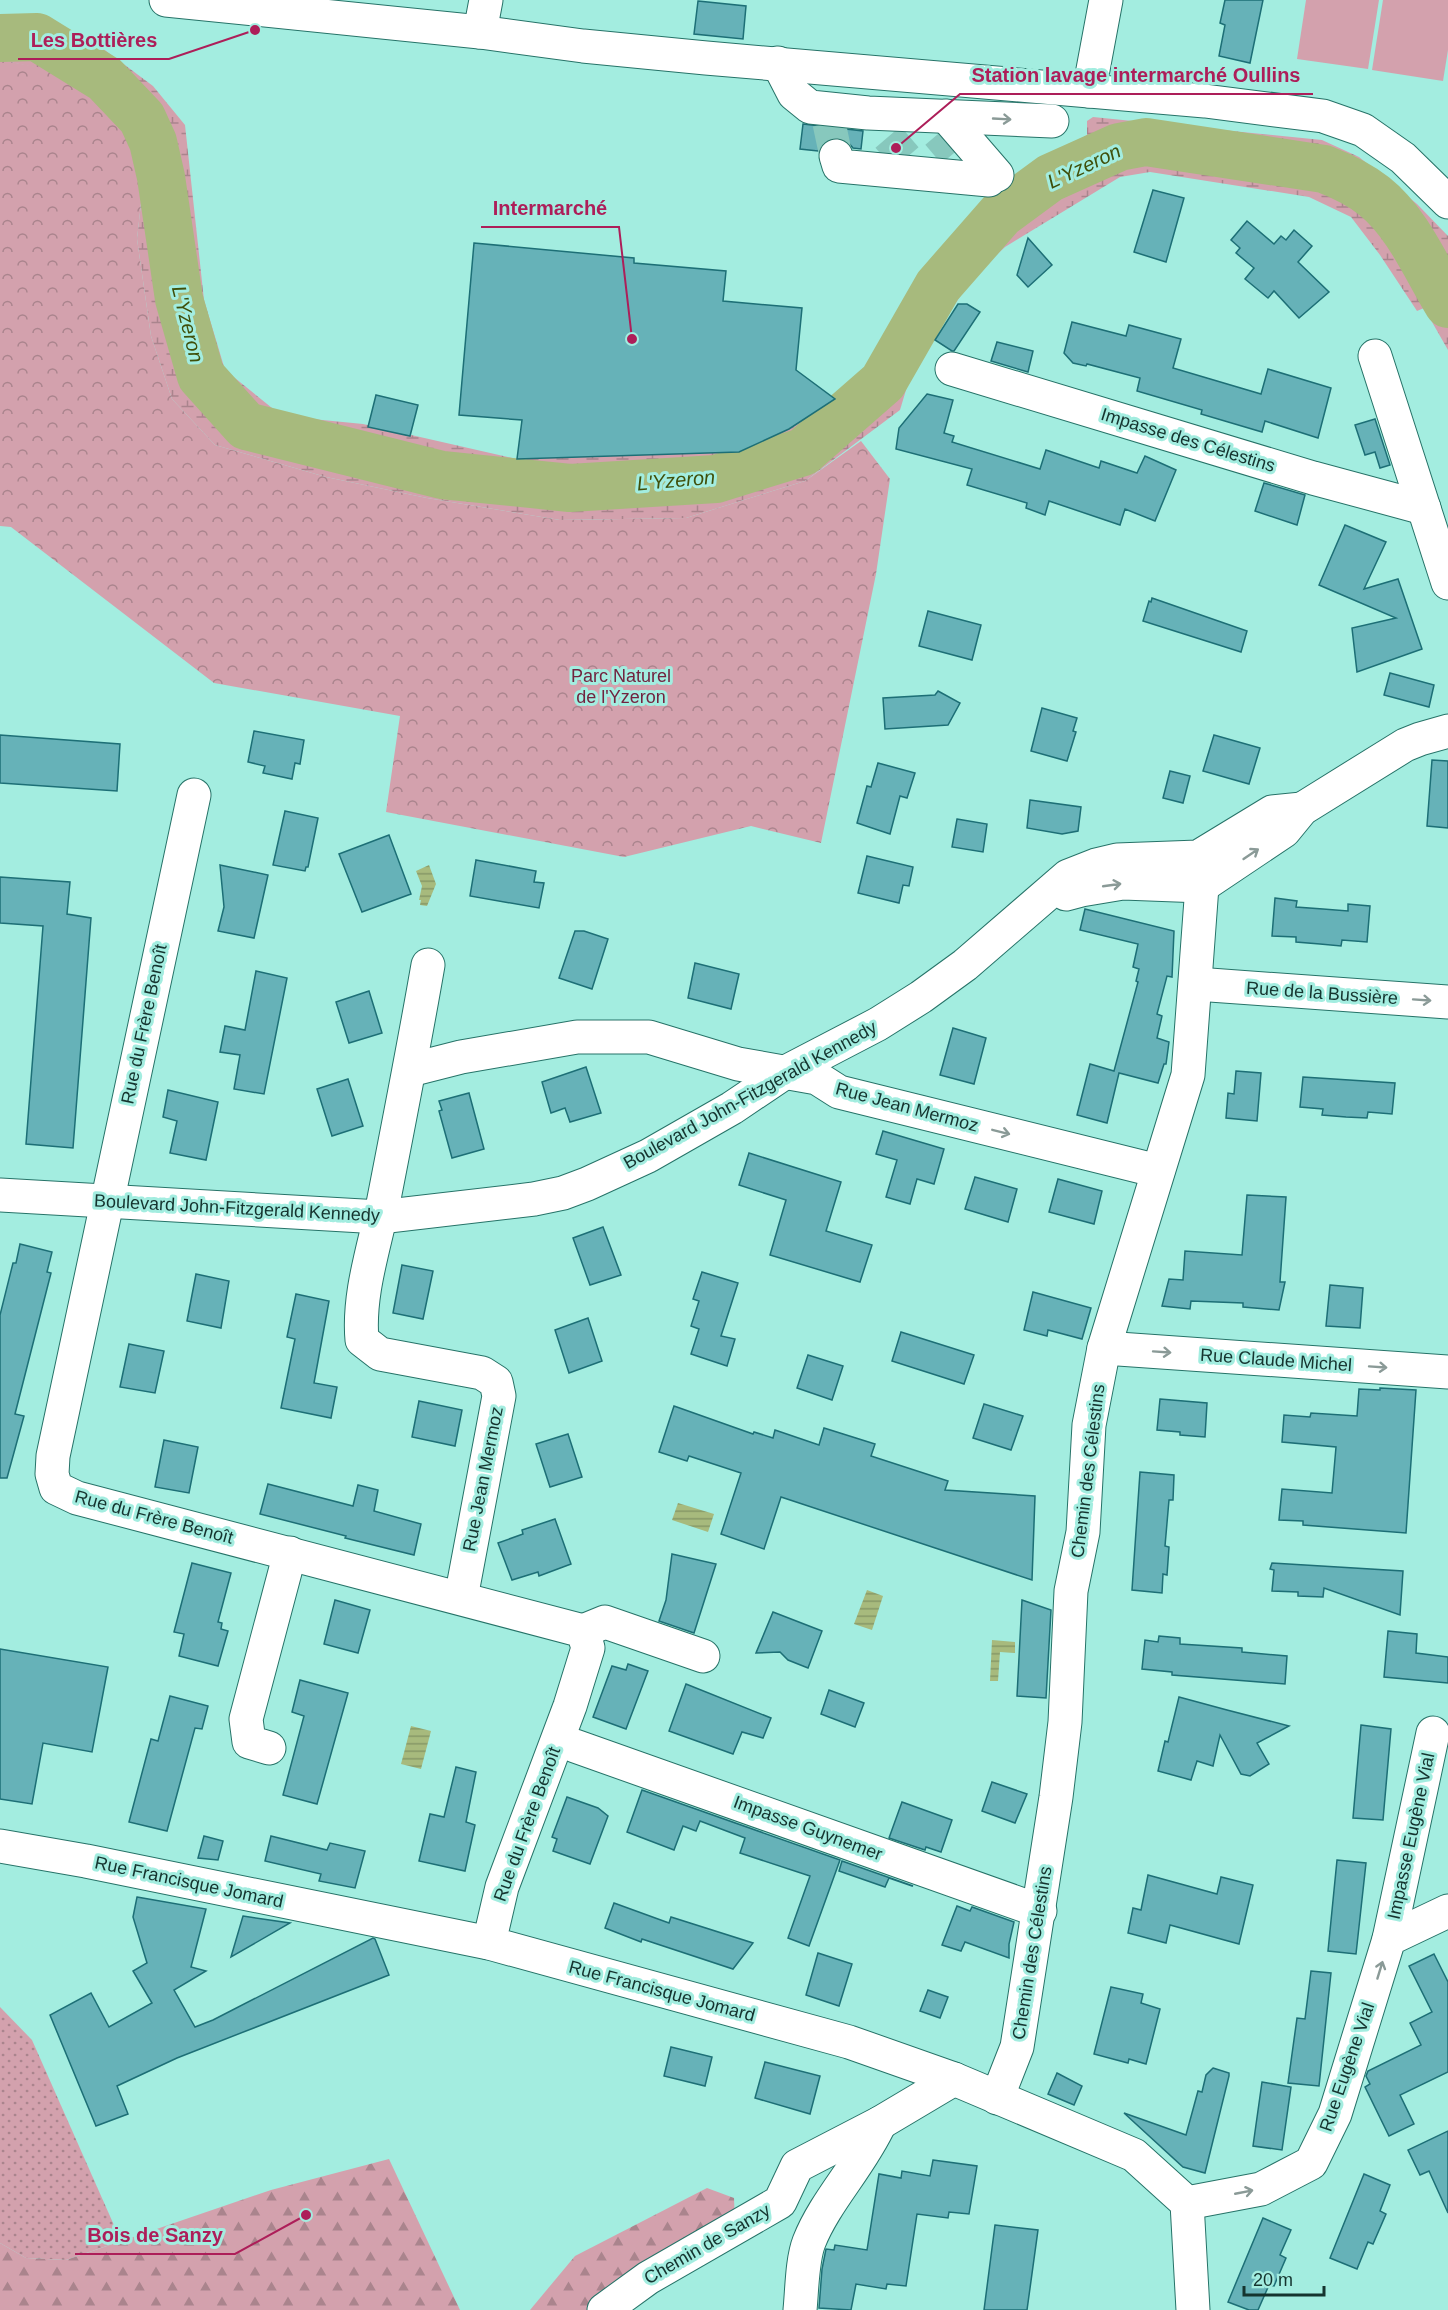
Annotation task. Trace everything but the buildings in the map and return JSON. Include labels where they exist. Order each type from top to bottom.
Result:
[{"type":"street","points":[[166,0],[480,32],[594,47],[1205,101],[1323,116],[1363,130],[1404,158],[1448,199]]},
{"type":"street","points":[[480,32],[486,0]]},
{"type":"street","points":[[1089,91],[1106,0]]},
{"type":"street","points":[[778,63],[794,94],[810,107],[827,116],[933,148]]},
{"type":"street","points":[[836,156],[839,166],[933,148],[1052,121]]},
{"type":"street","points":[[1375,356],[1448,583]]},
{"type":"street","name":"Impasse des Célestins","points":[[952,369],[1313,478],[1424,508]]},
{"type":"street","points":[[1200,871],[1284,831],[1302,809],[1405,745],[1448,731]]},
{"type":"street","name":"Rue du Frère Benoît","points":[[194,795],[106,1201],[53,1456],[52,1474],[56,1488],[77,1498],[584,1631],[588,1648],[570,1706],[502,1887],[489,1943]]},
{"type":"street","name":"Boulevard John-Fitzgerald Kennedy","points":[[0,1195],[380,1218],[534,1199],[563,1193],[648,1156],[732,1108],[784,1073],[878,1024],[965,965],[1035,903],[1081,890],[1200,871]]},
{"type":"street","name":"Chemin des Célestins","points":[[997,2098],[1017,2047],[1040,1911],[1065,1722],[1071,1591],[1083,1532],[1089,1425],[1104,1348],[1188,1075],[1196,984],[1200,871]]},
{"type":"street","name":"Rue Jean Mermoz","points":[[428,965],[410,1070],[373,1244],[360,1322],[362,1340],[380,1354],[482,1373],[496,1382],[499,1396],[461,1598]]},
{"type":"street","name":"Rue de la Bussière","points":[[1196,984],[1448,1002]]},
{"type":"street","name":"Rue Jean Mermoz","points":[[410,1070],[460,1057],[577,1037],[649,1037],[738,1064],[817,1078],[839,1092],[1158,1171]]},
{"type":"street","name":"Rue Claude Michel","points":[[1104,1348],[1448,1372]]},
{"type":"street","points":[[269,1748],[249,1742],[246,1719],[290,1553]]},
{"type":"street","points":[[584,1631],[605,1622],[703,1656]]},
{"type":"street","name":"Impasse Eugène Vial","points":[[1389,1939],[1433,1733]]},
{"type":"street","name":"Impasse Guynemer","points":[[575,1746],[1040,1911]]},
{"type":"street","name":"Rue Francisque Jomard","points":[[0,1846],[86,1861],[489,1943],[849,2042],[954,2079],[1134,2155],[1187,2203]]},
{"type":"street","points":[[1389,1939],[1448,1911]]},
{"type":"street","name":"Rue Eugène Vial","points":[[1187,2203],[1261,2189],[1311,2163],[1335,2114],[1389,1939]]},
{"type":"street","name":"Chemin de Sanzy","points":[[603,2310],[648,2278],[780,2202],[797,2166],[880,2123],[954,2079]]},
{"type":"street","points":[[800,2310],[808,2244],[816,2226],[870,2146],[880,2123]]},
{"type":"street","points":[[1187,2203],[1194,2310]]},
{"type":"green space","points":[[1306,0],[1379,0],[1368,69],[1297,59]]},
{"type":"green space","points":[[1383,0],[1448,0],[1448,50],[1443,81],[1372,70]]},
{"type":"green space","points":[[0,20],[31,20],[82,33],[153,86],[185,125],[204,300],[225,370],[282,416],[363,424],[517,459],[739,452],[790,429],[835,399],[873,364],[925,267],[1005,182],[1087,135],[1087,121],[1093,117],[1322,140],[1359,157],[1417,204],[1448,236],[1448,350],[1424,308],[1417,311],[1380,255],[1351,217],[1309,197],[1150,172],[1120,177],[1005,247],[972,278],[912,370],[900,410],[805,481],[686,518],[560,520],[427,498],[326,477],[215,445],[172,399],[151,336],[137,239],[142,194],[116,115],[48,70],[0,60]]},
{"type":"green space","name":"Parc Naturel de l'Yzeron","points":[[0,60],[48,69],[116,115],[138,148],[142,194],[137,239],[151,336],[172,399],[215,445],[326,477],[427,498],[560,520],[686,518],[805,481],[861,441],[890,479],[876,574],[821,843],[751,826],[624,857],[386,812],[400,716],[214,683],[11,527],[0,526]]},
{"type":"green space","points":[[0,2007],[32,2040],[121,2241],[66,2260],[26,2258],[0,2243]]},
{"type":"green space","points":[[389,2159],[460,2310],[0,2310],[0,2243],[26,2258],[66,2260],[271,2190]]},
{"type":"green space","points":[[707,2188],[734,2198],[735,2224],[590,2310],[530,2310],[575,2256]]},
{"type":"shaded area","points":[[429,865],[436,884],[427,906],[420,905],[422,886],[416,871]]},
{"type":"shaded area","points":[[678,1503],[714,1514],[708,1532],[672,1520]]},
{"type":"shaded area","points":[[867,1590],[883,1596],[872,1630],[854,1624]]},
{"type":"shaded area","points":[[992,1640],[1015,1642],[1015,1653],[1000,1652],[998,1681],[990,1681]]},
{"type":"shaded area","points":[[411,1726],[431,1731],[421,1769],[401,1764]]},
{"type":"waterway","name":"L'Yzeron","points":[[0,38],[37,37],[105,79],[142,118],[153,142],[161,177],[179,299],[201,376],[246,426],[442,475],[570,488],[716,479],[803,452],[883,382],[938,286],[1001,214],[1050,178],[1119,147],[1146,142],[1324,169],[1350,181],[1374,196],[1397,219],[1416,247],[1448,304]]},
{"type":"tunnel","points":[[829,123],[836,156]]},
{"type":"tunnel","points":[[938,134],[954,153]]},
{"type":"tunnel","points":[[888,137],[906,158]]},
{"type":"place","name":"Les Bottières","points":[[255,30]]},
{"type":"place","name":"Station lavage intermarché Oullins","points":[[896,148]]},
{"type":"place","name":"Intermarché","points":[[632,339]]},
{"type":"place","name":"Bois de Sanzy","points":[[306,2215]]}]
